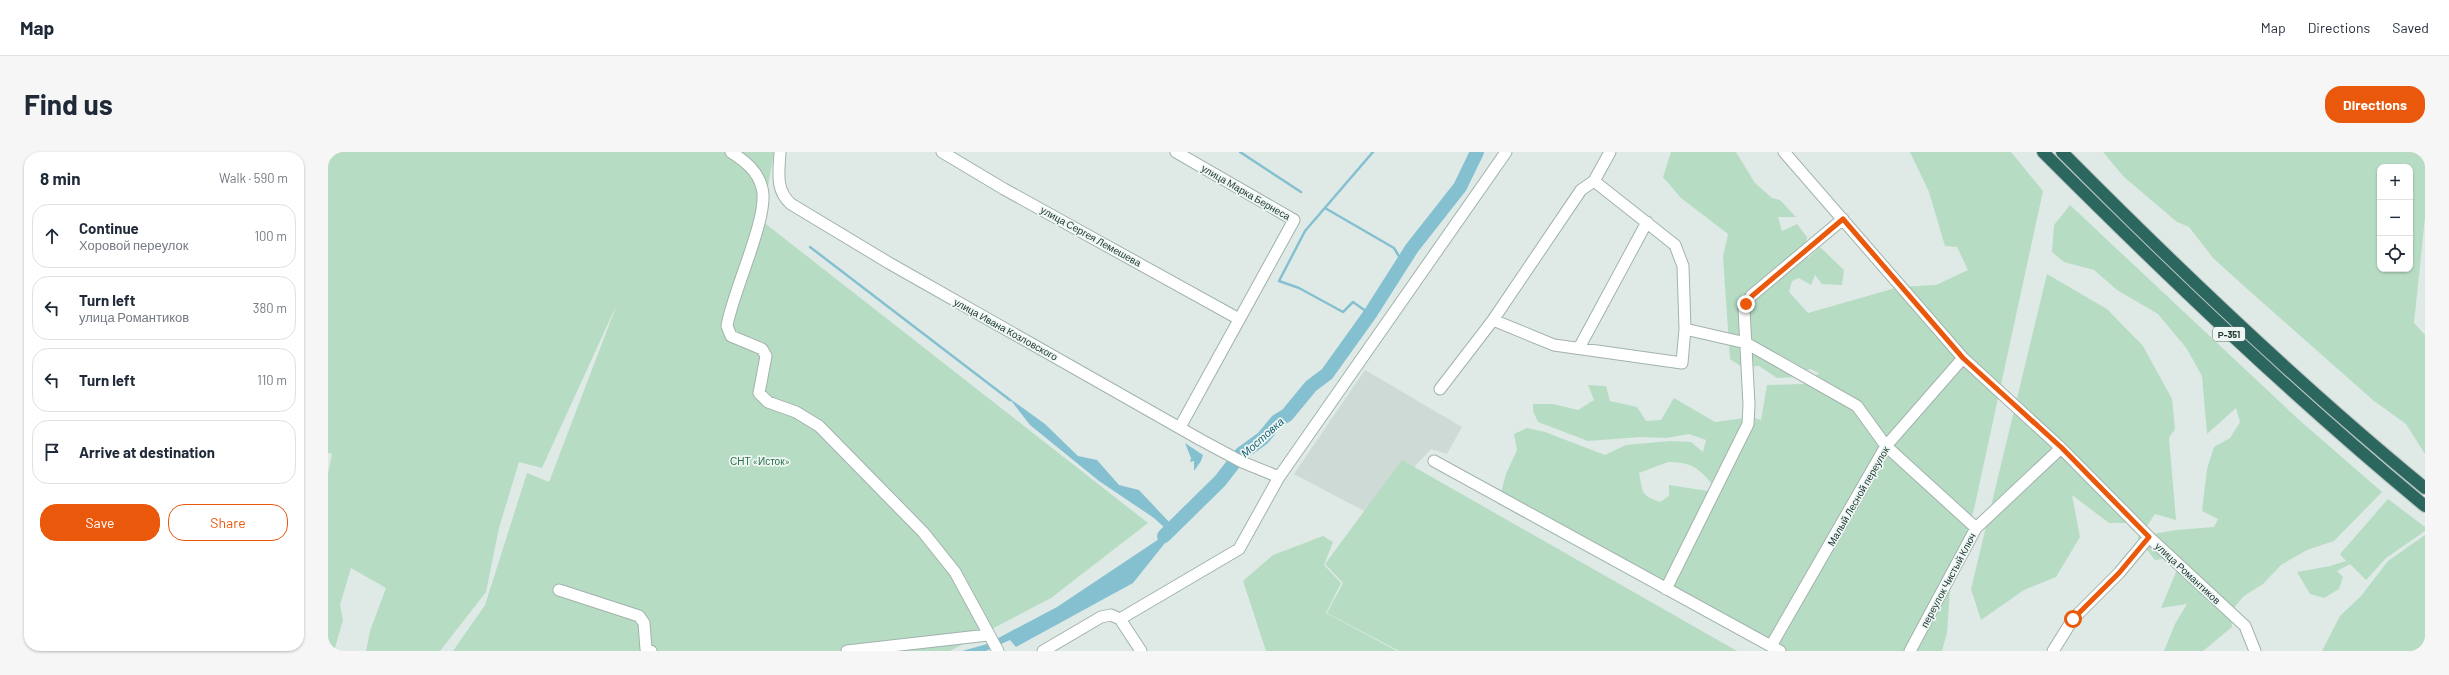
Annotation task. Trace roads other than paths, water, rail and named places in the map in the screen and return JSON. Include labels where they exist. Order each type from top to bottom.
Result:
[{"type":"highway","name":"Р-351","points":[[2043,152],[2189,296],[2272,374],[2425,506]]},
{"type":"highway","name":"Р-351","points":[[2062,152],[2205,293],[2296,377],[2425,488]]},
{"type":"street","points":[[731,152],[753,169],[763,189],[762,211],[727,326],[731,336],[762,349],[766,356],[760,381],[759,394],[768,402],[796,412],[819,426],[923,532],[955,572],[998,651]]},
{"type":"street","name":"улица Ивана Козловского","points":[[780,152],[779,185],[782,196],[791,204],[889,263],[1237,460],[1278,477]]},
{"type":"street","name":"улица Сергея Лемешева","points":[[942,152],[1004,189],[1240,319]]},
{"type":"street","name":"улица Марка Бернеса","points":[[1176,152],[1294,220],[1240,319]]},
{"type":"street","points":[[1120,619],[1239,549],[1278,477],[1506,152]]},
{"type":"street","points":[[1440,389],[1493,320],[1581,190],[1594,181],[1610,152]]},
{"type":"street","name":"улица Романтиков","points":[[1784,152],[1963,358],[2062,448],[2149,537],[2245,626],[2255,651]]},
{"type":"street","points":[[1493,320],[1554,345],[1682,363],[1686,329],[1683,266],[1675,245],[1594,181]]},
{"type":"street","points":[[1666,589],[1748,424],[1749,405],[1744,309],[1752,296],[1843,219]]},
{"type":"street","points":[[1578,348],[1647,222]]},
{"type":"street","points":[[1180,427],[1240,319]]},
{"type":"street","points":[[1686,329],[1746,343],[1857,406],[1886,446],[1976,528]]},
{"type":"street","name":"Малый Лесной переулок","points":[[1776,649],[1886,446],[1963,358]]},
{"type":"street","name":"переулок Чистый Ключ","points":[[1910,651],[1976,528],[2062,448]]},
{"type":"street","points":[[1434,461],[1776,649]]},
{"type":"street","points":[[2053,651],[2073,619],[2119,573],[2149,537]]},
{"type":"street","points":[[559,590],[640,616],[644,623],[646,648],[651,651]]},
{"type":"street","points":[[1043,651],[1101,617],[1110,615],[1120,619],[1141,651]]},
{"type":"street","points":[[847,651],[990,637]]},
{"type":"water","points":[[1009,398],[1045,424],[1078,456],[1097,460],[1119,485],[1139,490],[1170,523],[1177,523],[1175,534],[1165,543],[1133,583],[1016,647],[1010,640],[986,651],[962,651],[987,644],[1057,607],[1159,539],[1166,529],[1154,518],[1099,481],[1030,425]]},
{"type":"water","points":[[1185,443],[1203,455],[1194,471],[1194,461],[1190,462],[1191,458]]},
{"type":"waterway","points":[[1240,152],[1301,192]]},
{"type":"waterway","points":[[1370,314],[1353,302],[1343,312],[1299,288],[1279,281],[1305,231],[1373,152]]},
{"type":"waterway","name":"Мостовка","points":[[1164,536],[1220,481],[1241,454],[1263,438],[1277,421],[1287,415],[1311,386],[1327,374],[1370,314],[1412,248],[1460,187],[1477,152]]},
{"type":"waterway","points":[[1325,208],[1394,248],[1403,263]]},
{"type":"waterway","points":[[810,247],[1010,400]]},
{"type":"park label","name":"СНТ «Исток»","points":[[760,461]]}]
